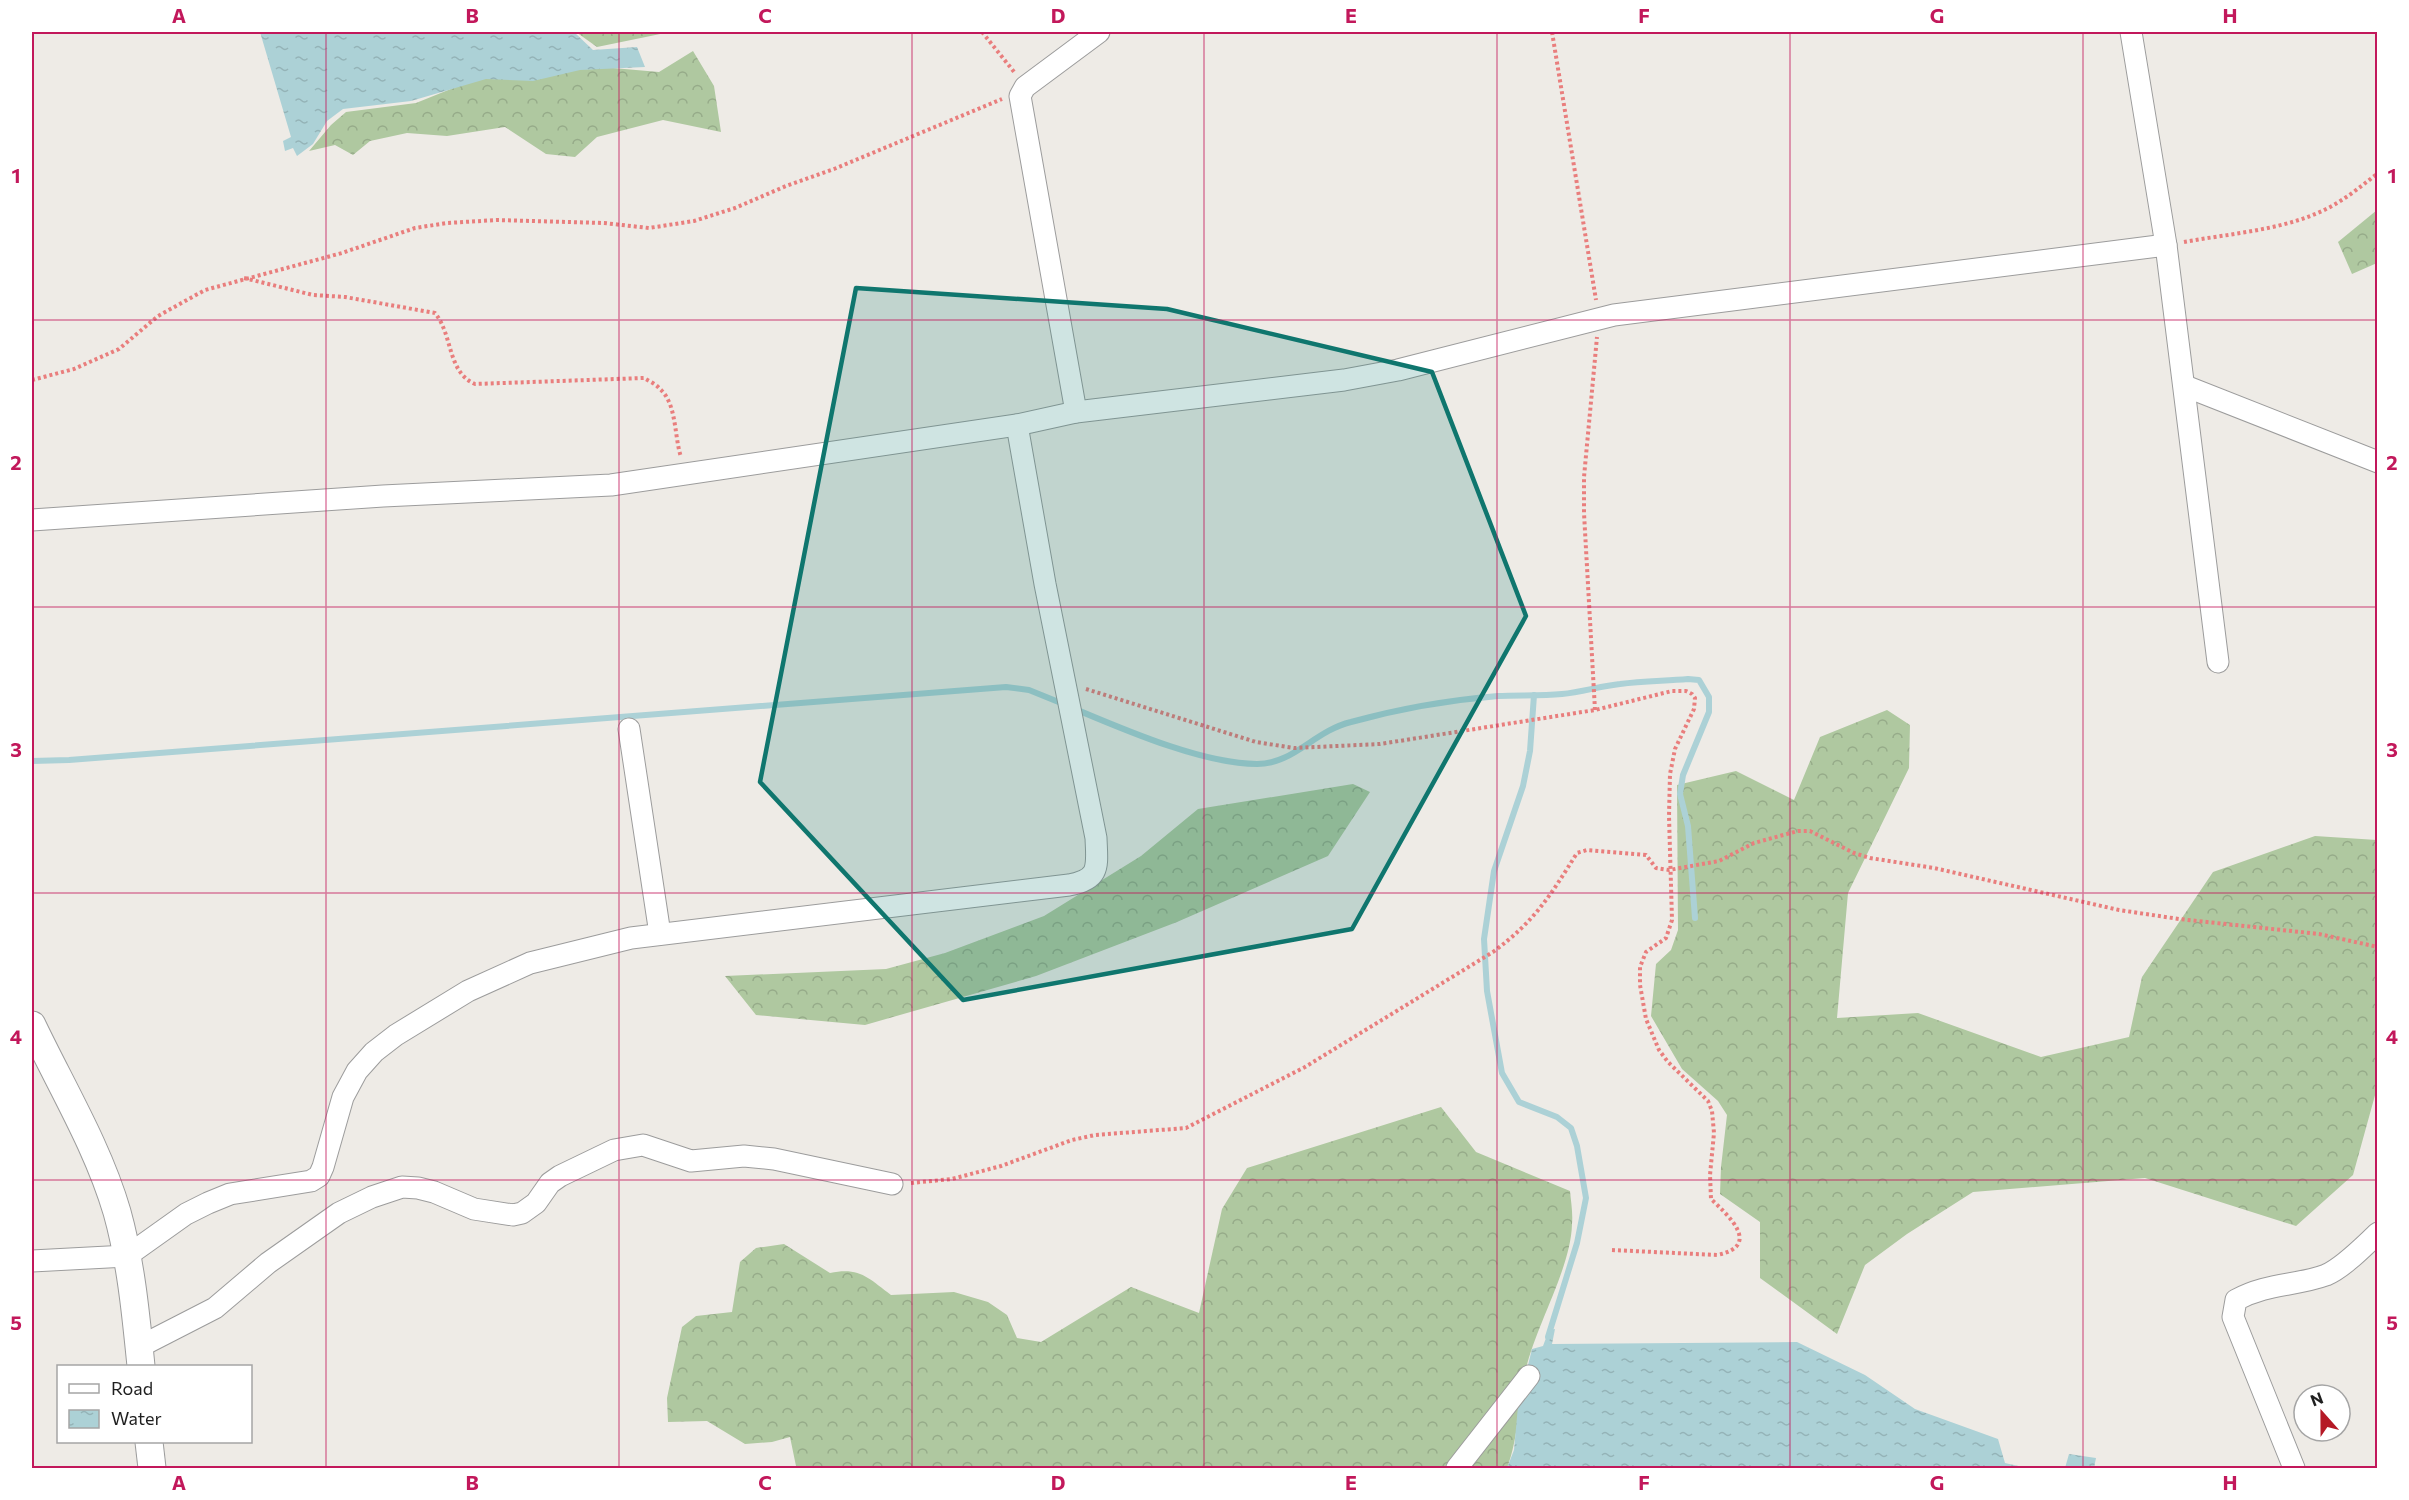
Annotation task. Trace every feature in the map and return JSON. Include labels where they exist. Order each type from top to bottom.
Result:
[{"type":"street","points":[[1076,412],[1023,92],[1099,32]]},
{"type":"street","points":[[2131,32],[2166,245],[2218,662]]},
{"type":"street","points":[[32,520],[383,496],[611,485],[690,475],[1017,425],[1076,412],[1344,380],[1398,370],[1598,318],[2166,245]]},
{"type":"street","points":[[2185,386],[2378,462]]},
{"type":"street","points":[[32,1261],[127,1256],[186,1214],[230,1194],[299,1185],[311,1181],[319,1176],[343,1098],[357,1071],[374,1052],[421,1018],[468,991],[530,963],[598,944],[660,934],[1069,885],[1083,883],[1092,877],[1097,856],[1096,838],[1045,584],[1017,425]]},
{"type":"street","points":[[629,729],[660,934]]},
{"type":"street","points":[[32,1025],[101,1168],[117,1212],[127,1256],[140,1357],[215,1308],[268,1263],[339,1213],[372,1197],[402,1187],[434,1192],[474,1209],[513,1215],[529,1209],[536,1203],[550,1182],[560,1176],[614,1150],[643,1145],[691,1161],[744,1156],[774,1159],[892,1184]]},
{"type":"street","points":[[2294,1468],[2233,1317],[2236,1300],[2252,1291],[2328,1274],[2378,1233]]},
{"type":"street","points":[[1457,1468],[1529,1376]]},
{"type":"street","points":[[149,1443],[152,1468]]},
{"type":"path","points":[[32,380],[74,369],[119,349],[158,315],[205,290],[342,253],[415,228],[447,223],[497,220],[649,228],[694,221],[735,208],[1023,92],[982,32]]},
{"type":"path","points":[[1552,32],[1598,318],[1584,477],[1595,710]]},
{"type":"path","points":[[2166,245],[2263,228],[2313,214],[2332,206],[2378,173]]},
{"type":"path","points":[[243,278],[313,295],[345,297],[435,313],[442,321],[458,371],[465,380],[475,384],[644,378],[661,389],[670,404],[676,444],[690,475]]},
{"type":"path","points":[[1064,682],[1256,742],[1294,748],[1380,744],[1595,710],[1672,691],[1686,691],[1695,698],[1693,715],[1675,749],[1671,765],[1669,870],[1671,920],[1669,932],[1666,938],[1646,952],[1640,967],[1642,999],[1646,1019],[1659,1050],[1668,1062],[1708,1101],[1712,1111],[1714,1133],[1711,1199],[1737,1226],[1740,1235],[1737,1245],[1731,1252],[1717,1255],[1612,1250]]},
{"type":"path","points":[[892,1184],[952,1179],[1001,1166],[1072,1140],[1186,1128],[1305,1067],[1493,952],[1520,932],[1539,911],[1577,853],[1587,850],[1646,855],[1656,868],[1669,870],[1719,861],[1754,843],[1798,831],[1810,831],[1854,853],[1870,858],[1934,868],[2119,910],[2319,934],[2378,947]]},
{"type":"highlighted area","points":[[856,288],[1167,309],[1432,372],[1526,616],[1352,929],[963,1000],[760,782]]},
{"type":"green space","points":[[576,32],[670,32],[597,47]]},
{"type":"green space","points":[[693,51],[714,86],[721,132],[663,120],[597,137],[575,157],[546,154],[505,127],[447,136],[407,133],[370,141],[353,155],[335,145],[309,151],[331,125],[346,112],[416,103],[483,76],[590,66],[659,72]]},
{"type":"green space","points":[[2377,210],[2377,263],[2352,274],[2338,242]]},
{"type":"green space","points":[[1887,710],[1910,725],[1909,768],[1848,893],[1837,1018],[1918,1013],[2041,1057],[2129,1037],[2142,977],[2213,872],[2315,836],[2377,840],[2377,1088],[2353,1175],[2296,1226],[2145,1178],[1973,1192],[1907,1234],[1865,1265],[1837,1334],[1760,1278],[1760,1222],[1720,1194],[1727,1115],[1718,1101],[1682,1069],[1651,1016],[1656,964],[1671,950],[1678,930],[1677,785],[1736,771],[1794,800],[1820,737]]},
{"type":"green space","points":[[1353,784],[1370,792],[1328,856],[1177,922],[1036,976],[865,1025],[756,1015],[725,976],[886,969],[945,953],[1044,916],[1141,856],[1198,809]]},
{"type":"green space","points":[[1441,1107],[1476,1152],[1570,1191],[1572,1216],[1566,1259],[1526,1369],[1514,1444],[1507,1468],[802,1468],[796,1466],[790,1437],[772,1442],[745,1444],[707,1421],[668,1422],[667,1398],[682,1327],[696,1316],[732,1312],[740,1262],[756,1248],[784,1244],[830,1273],[849,1272],[863,1275],[891,1295],[954,1292],[988,1302],[1007,1315],[1017,1338],[1041,1342],[1131,1287],[1199,1313],[1222,1209],[1247,1168]]},
{"type":"water","points":[[260,32],[574,32],[593,50],[637,47],[645,67],[580,70],[533,81],[486,79],[411,101],[343,109],[327,121],[313,144],[297,156],[293,148],[285,151],[283,141],[291,137]]},
{"type":"water","points":[[1555,1329],[1552,1344],[1797,1342],[1865,1375],[1915,1409],[1998,1439],[2005,1463],[2027,1468],[1507,1468],[1514,1450],[1518,1406],[1532,1349],[1543,1346],[1549,1330]]},
{"type":"water","points":[[2069,1454],[2096,1458],[2094,1468],[2065,1468]]},
{"type":"waterway","points":[[1075,709],[1140,736],[1189,752],[1257,764],[1282,759],[1338,726],[1406,709],[1498,696],[1562,694],[1629,683],[1699,680],[1709,697],[1709,712],[1683,775],[1680,794],[1688,826],[1695,918]]},
{"type":"waterway","points":[[32,761],[69,760],[1006,687],[1029,690],[1066,705]]},
{"type":"waterway","points":[[1534,695],[1530,751],[1523,786],[1494,871],[1484,939],[1487,991],[1502,1073],[1519,1102],[1557,1117],[1571,1128],[1577,1146],[1586,1198],[1577,1243],[1548,1337]]}]
